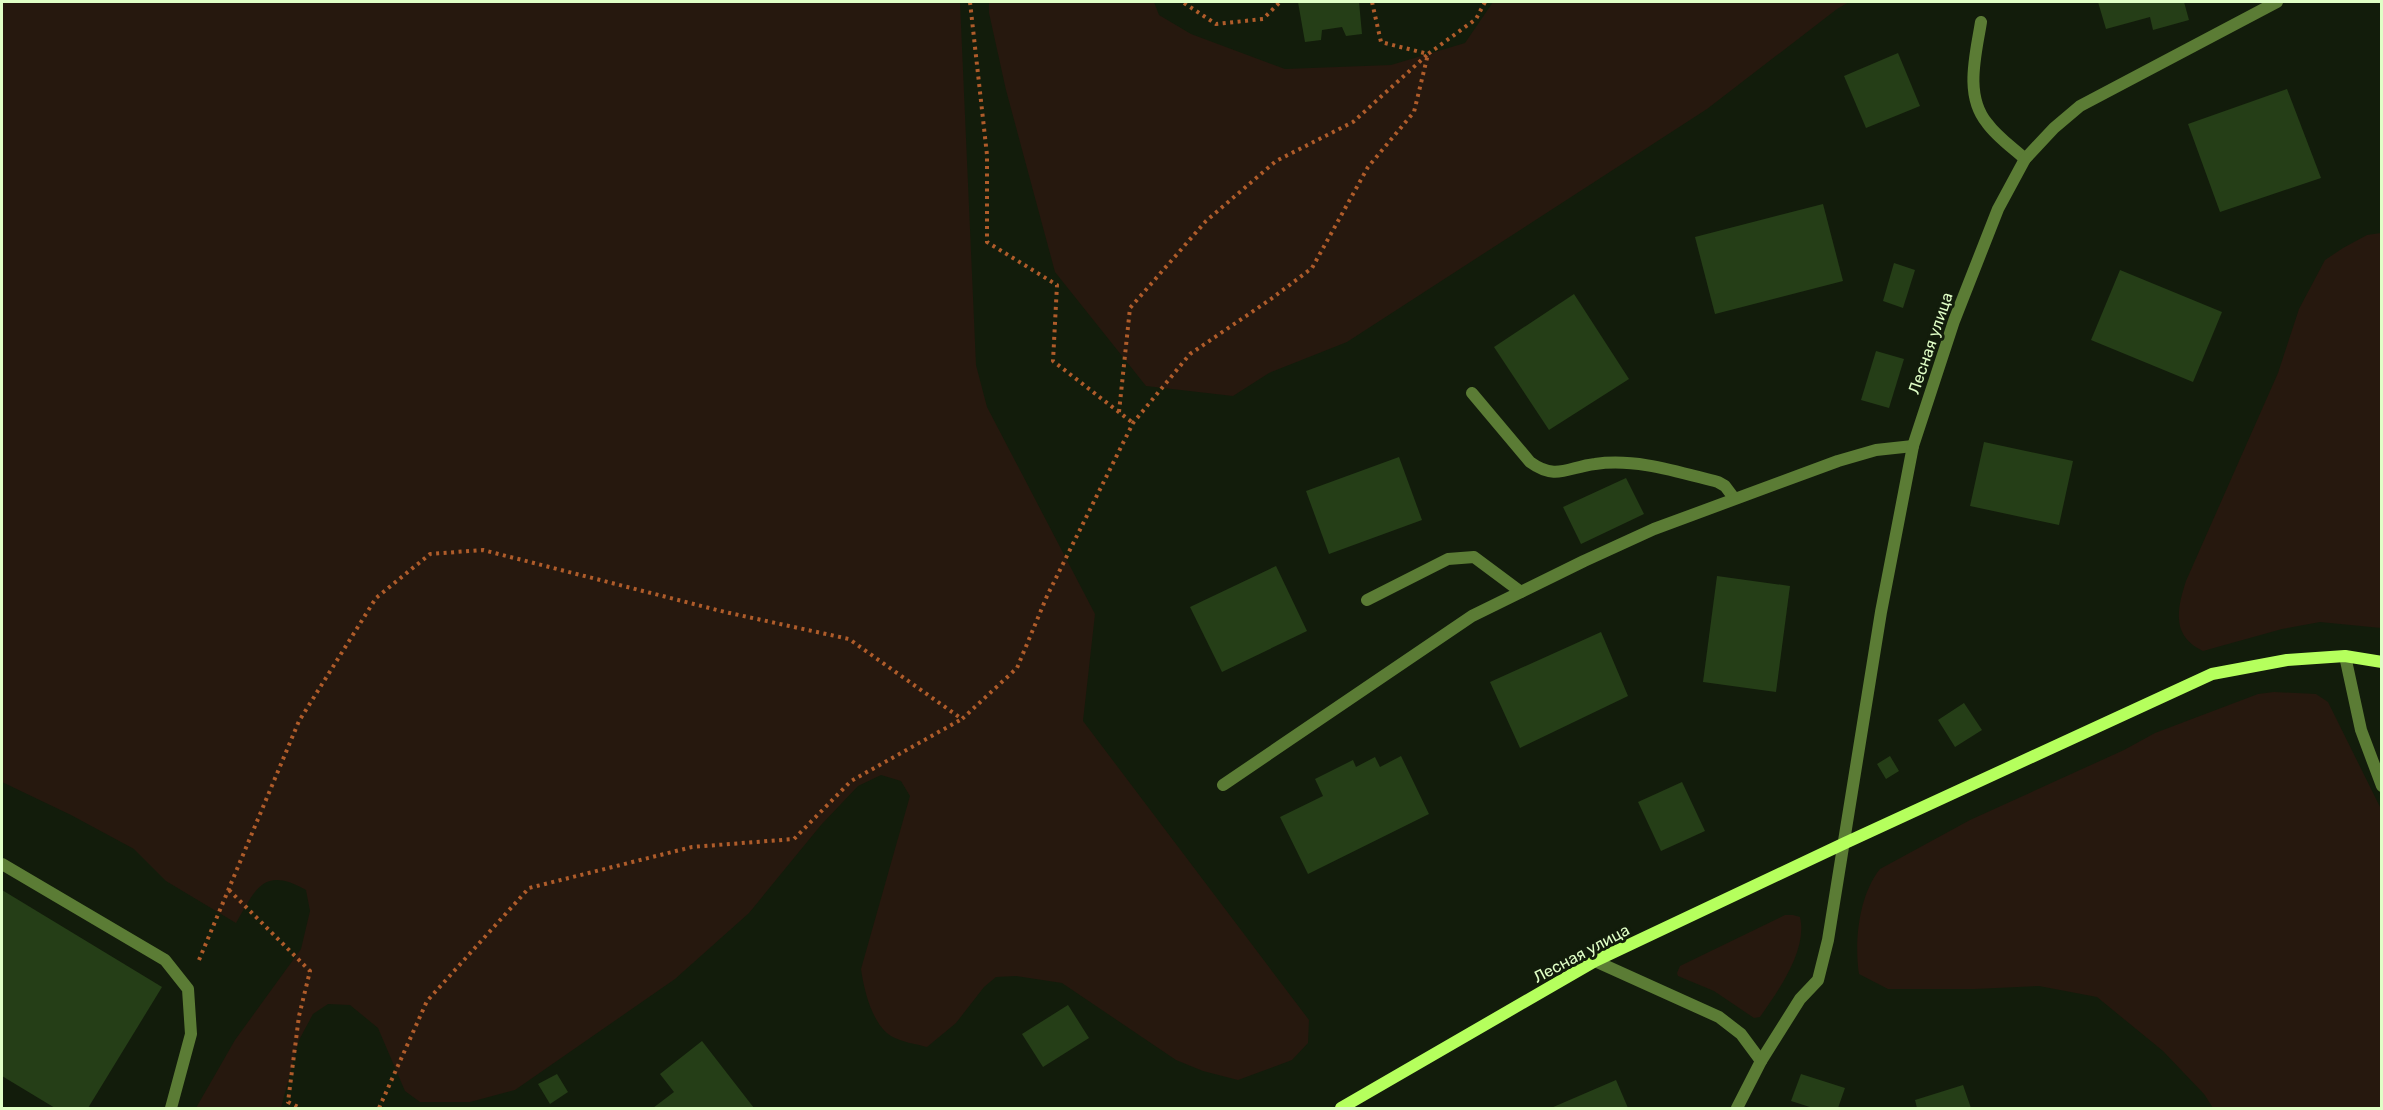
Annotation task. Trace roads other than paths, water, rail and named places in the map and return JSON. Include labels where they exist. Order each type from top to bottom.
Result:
[{"type":"main road","name":"Лесная улица","points":[[1341,1108],[1595,961],[2212,674],[2287,660],[2344,656],[2382,662]]},
{"type":"lane","name":"Лесная улица","points":[[1845,843],[1881,612],[1912,446],[1954,321],[1998,209],[2025,159],[2054,128],[2080,106],[2277,2]]},
{"type":"lane","points":[[1981,22],[1972,82],[1976,101],[1985,122],[2025,159]]},
{"type":"lane","points":[[1472,393],[1530,462],[1542,470],[1562,472],[1594,464],[1658,466],[1718,482],[1725,486],[1734,498]]},
{"type":"lane","points":[[1223,785],[1472,616],[1654,529],[1734,498],[1876,450],[1912,446]]},
{"type":"lane","points":[[1367,600],[1448,559],[1474,556],[1521,592]]},
{"type":"lane","points":[[2344,656],[2361,730],[2382,786]]},
{"type":"lane","points":[[1737,1108],[1761,1061],[1800,999],[1818,980],[1828,940],[1845,843]]},
{"type":"lane","points":[[2,864],[165,960],[188,989],[191,1034],[171,1108]]},
{"type":"lane","points":[[1595,961],[1719,1017],[1741,1034],[1761,1061]]}]
